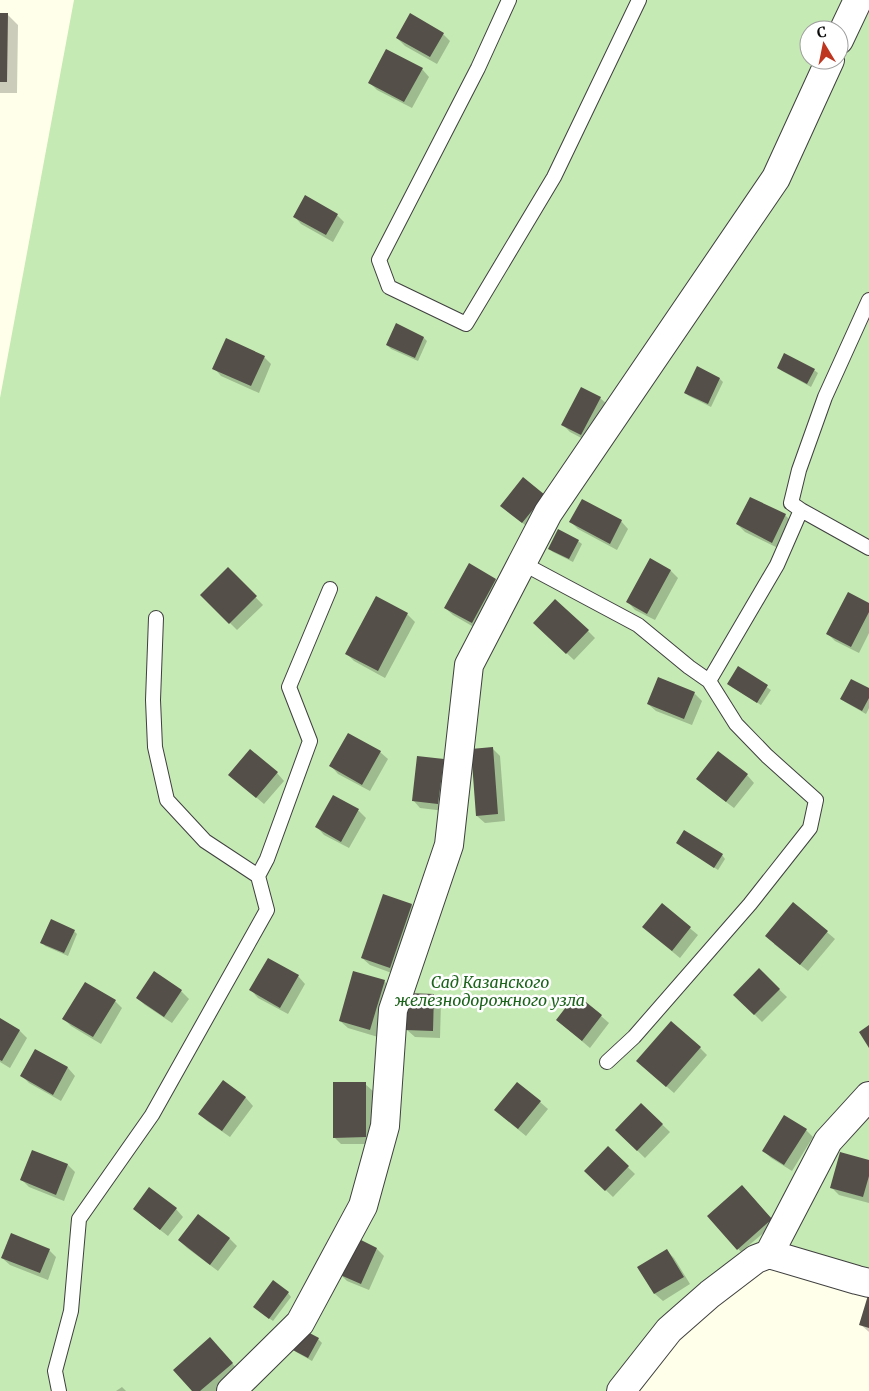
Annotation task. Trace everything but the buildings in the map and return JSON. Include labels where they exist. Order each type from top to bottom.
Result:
[{"type":"street","points":[[848,20],[858,0]]},
{"type":"street","points":[[231,1391],[300,1323],[363,1206],[384,1126],[393,1010],[449,845],[469,665],[548,513],[776,178],[825,70]]},
{"type":"street","points":[[769,1254],[828,1141],[869,1096]]},
{"type":"street","points":[[621,1391],[669,1330],[710,1294],[756,1259],[769,1254],[869,1283]]},
{"type":"lane","points":[[509,0],[478,68],[379,260],[389,287],[466,324],[554,177],[640,0]]},
{"type":"lane","points":[[869,300],[826,397],[799,470],[791,503],[869,548]]},
{"type":"lane","points":[[709,681],[777,565],[801,510]]},
{"type":"lane","points":[[522,563],[638,625],[709,681],[736,724],[767,756],[816,800],[810,828],[750,904],[634,1037],[607,1062]]},
{"type":"lane","points":[[258,876],[268,859],[310,741],[289,687],[330,589]]},
{"type":"lane","points":[[50,1391],[70,1311],[79,1219],[152,1116],[267,910],[258,876],[205,841],[167,800],[155,747],[153,700],[156,618]]},
{"type":"lane","points":[[55,1371],[59,1391]]},
{"type":"green space","name":"Сад Казанского железнодорожного узла","points":[[74,0],[869,0],[869,1289],[756,1259],[621,1391],[0,1391],[0,398]]}]
